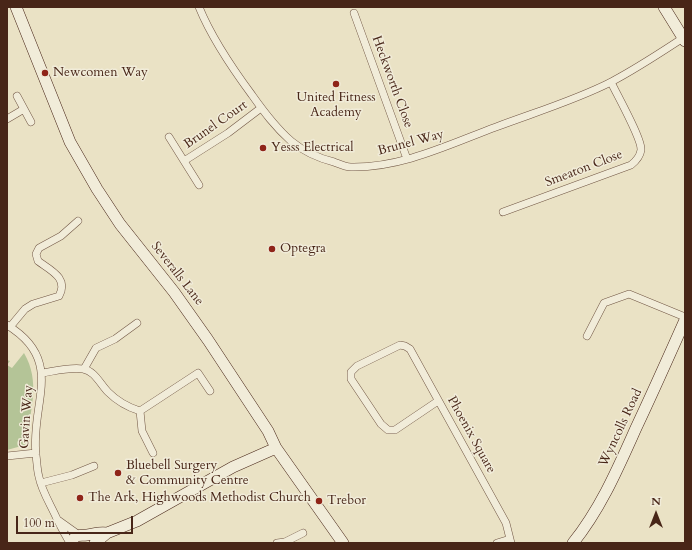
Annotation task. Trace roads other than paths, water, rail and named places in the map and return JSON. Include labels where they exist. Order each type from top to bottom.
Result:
[{"type":"street","name":"Severalls Lane","points":[[16,7],[70,142],[97,189],[120,224],[174,292],[208,340],[268,431],[276,448],[343,543]]},
{"type":"street","name":"Brunel Way","points":[[199,7],[221,50],[274,125],[292,142],[310,153],[328,161],[350,167],[379,165],[407,159],[450,145],[611,82],[684,39]]},
{"type":"street","points":[[664,7],[684,39]]},
{"type":"street","name":"Heckworth Close","points":[[354,13],[407,159]]},
{"type":"street","name":"Smeaton Close","points":[[503,212],[631,165],[638,158],[641,149],[638,138],[611,82]]},
{"type":"street","points":[[17,96],[31,122]]},
{"type":"street","name":"Brunel Court","points":[[184,161],[228,133],[261,108]]},
{"type":"street","points":[[7,119],[24,109]]},
{"type":"street","name":"Brunel Court","points":[[169,137],[199,185]]},
{"type":"street","points":[[8,326],[33,304],[59,296],[62,291],[62,284],[59,277],[38,261],[36,254],[39,248],[61,236],[78,221]]},
{"type":"street","points":[[587,336],[604,303],[629,294],[685,318]]},
{"type":"street","name":"Wyncolls Road","points":[[573,543],[601,502],[619,467],[685,318]]},
{"type":"street","points":[[84,369],[96,348],[115,339],[137,323]]},
{"type":"street","name":"Gavin Way","points":[[8,326],[28,341],[40,363],[42,387],[35,438],[41,483],[60,526],[82,540]]},
{"type":"street","name":"Phoenix Square","points":[[438,401],[395,430],[388,430],[381,424],[351,379],[351,372],[357,366],[400,345],[405,346],[410,350],[506,523],[510,541],[497,543]]},
{"type":"street","points":[[42,373],[70,369],[84,369],[95,376],[108,392],[127,407],[140,411]]},
{"type":"street","points":[[140,411],[198,373],[210,391]]},
{"type":"street","points":[[140,411],[142,432],[153,453]]},
{"type":"street","points":[[58,520],[82,540],[98,532],[107,533],[137,521],[233,468],[276,448]]},
{"type":"street","points":[[7,456],[36,453]]},
{"type":"street","points":[[41,483],[72,475],[94,466]]},
{"type":"street","points":[[277,543],[285,542],[303,533]]},
{"type":"place","name":"Newcomen Way","points":[[45,73]]},
{"type":"place","name":"United Fitness Academy","points":[[336,84]]},
{"type":"place","name":"Yesss Electrical","points":[[263,148]]},
{"type":"place","name":"Optegra","points":[[272,249]]},
{"type":"place","name":"Bluebell Surgery & Community Centre","points":[[118,473]]},
{"type":"place","name":"The Ark, Highwoods Methodist Church","points":[[80,498]]},
{"type":"place","name":"Trebor","points":[[319,501]]}]
